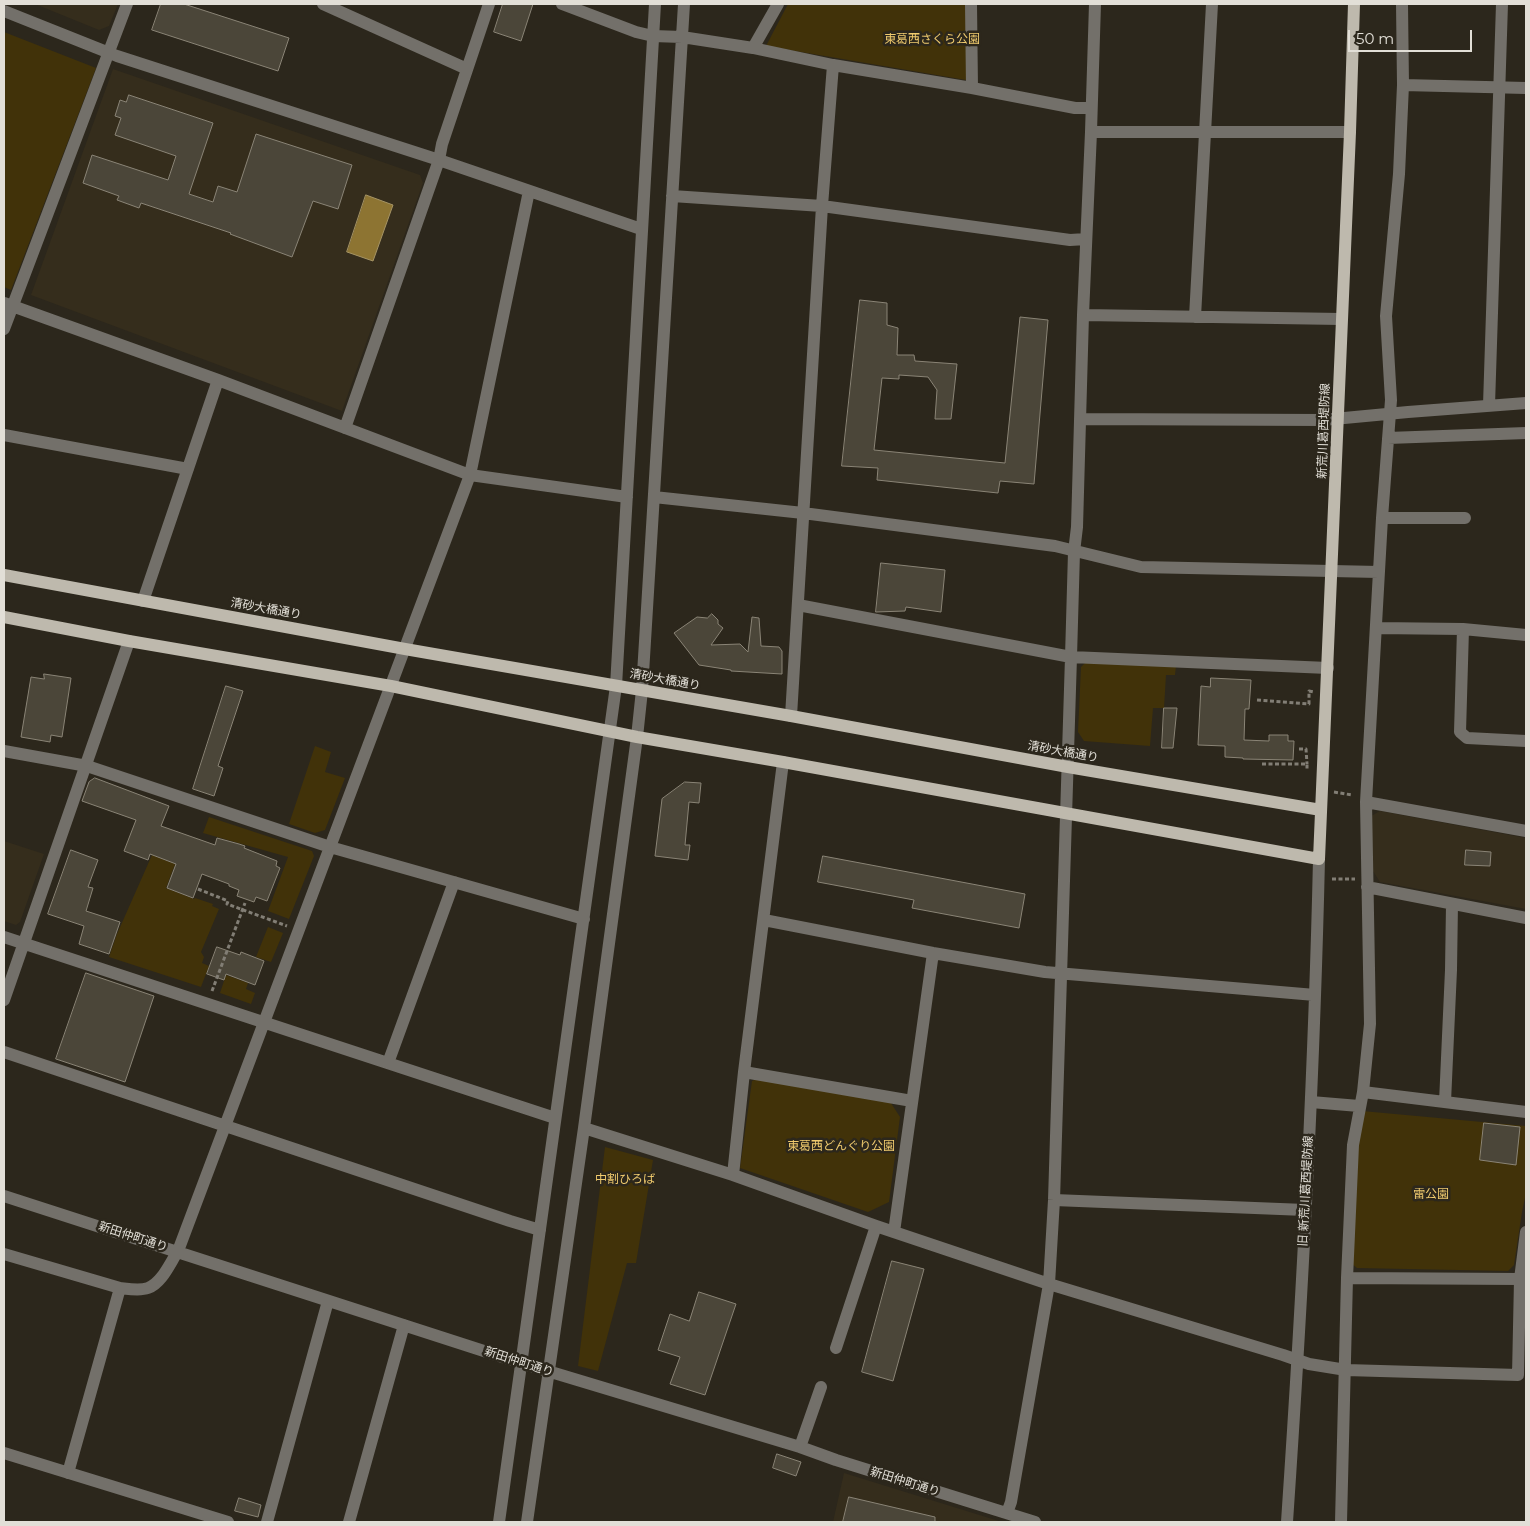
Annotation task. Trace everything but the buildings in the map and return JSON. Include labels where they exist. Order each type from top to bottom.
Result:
[{"type":"main road","name":"新荒川葛西堤防線","points":[[1320,859],[1354,4]]},
{"type":"main road","name":"清砂大橋通り","points":[[4,575],[405,649],[791,716],[1068,767],[1322,810]]},
{"type":"main road","points":[[4,617],[129,641],[391,686],[636,737],[1066,812],[1320,859]]},
{"type":"street","points":[[4,329],[9,305],[127,4]]},
{"type":"street","points":[[323,4],[467,69]]},
{"type":"street","points":[[345,428],[439,160],[442,144],[489,4]]},
{"type":"street","points":[[562,4],[636,32],[653,36],[682,37],[753,48],[833,65],[972,88],[1075,108],[1091,108]]},
{"type":"street","points":[[499,1522],[616,686],[655,4]]},
{"type":"street","points":[[527,1522],[584,1128],[642,690],[684,4]]},
{"type":"street","points":[[753,48],[778,4]]},
{"type":"street","points":[[971,4],[972,88]]},
{"type":"street","points":[[1007,1513],[1011,1502],[1049,1284],[1054,1200],[1074,552],[1077,527],[1082,314],[1096,4]]},
{"type":"street","points":[[1195,317],[1212,4]]},
{"type":"street","points":[[1341,1522],[1347,1278],[1353,1145],[1363,1092],[1370,1024],[1367,887],[1362,799],[1376,628],[1391,400],[1386,316],[1398,174],[1403,85],[1402,4]]},
{"type":"street","points":[[1488,405],[1502,4]]},
{"type":"street","points":[[4,11],[108,53],[439,160],[641,229]]},
{"type":"street","points":[[791,716],[822,206],[833,65]]},
{"type":"street","points":[[1403,85],[1526,88]]},
{"type":"street","points":[[1091,132],[1350,132]]},
{"type":"street","points":[[4,1254],[120,1288],[136,1290],[149,1288],[162,1278],[178,1251],[470,475],[529,191]]},
{"type":"street","points":[[672,196],[822,206],[1070,240],[1086,239]]},
{"type":"street","points":[[9,305],[218,380],[470,475],[627,497]]},
{"type":"street","points":[[1082,314],[1341,320]]},
{"type":"street","points":[[143,601],[218,380]]},
{"type":"street","points":[[1080,419],[1338,420],[1526,403]]},
{"type":"street","points":[[1388,438],[1526,433]]},
{"type":"street","points":[[4,435],[188,469]]},
{"type":"street","points":[[654,497],[803,513],[1055,546],[1141,567],[1379,572]]},
{"type":"street","points":[[1382,518],[1465,518]]},
{"type":"street","points":[[798,605],[1071,657],[1328,668]]},
{"type":"street","points":[[1376,628],[1463,629],[1526,636]]},
{"type":"street","points":[[1463,629],[1460,732],[1467,738],[1526,741]]},
{"type":"street","points":[[4,1000],[129,641]]},
{"type":"street","points":[[4,751],[87,766],[330,847],[584,919]]},
{"type":"street","points":[[734,1175],[744,1072],[784,762]]},
{"type":"street","points":[[1362,799],[1526,831]]},
{"type":"street","name":"旧 新荒川葛西堤防線","points":[[1287,1522],[1298,1361],[1311,1102],[1320,859]]},
{"type":"street","points":[[388,1063],[454,882]]},
{"type":"street","points":[[1367,887],[1526,918]]},
{"type":"street","points":[[1445,1102],[1452,904]]},
{"type":"street","points":[[764,920],[933,953],[1060,974],[1315,995]]},
{"type":"street","points":[[4,937],[556,1118]]},
{"type":"street","points":[[894,1232],[933,953]]},
{"type":"street","points":[[4,1052],[510,1222],[540,1230]]},
{"type":"street","points":[[744,1072],[912,1101]]},
{"type":"street","points":[[1363,1092],[1526,1112]]},
{"type":"street","points":[[1311,1102],[1360,1106]]},
{"type":"street","points":[[584,1128],[734,1175],[876,1226],[1049,1284],[1298,1361],[1346,1370],[1518,1375],[1520,1279],[1526,1232]]},
{"type":"street","name":"新田仲町通り","points":[[4,1196],[521,1363],[1035,1522]]},
{"type":"street","points":[[1054,1200],[1305,1210]]},
{"type":"street","points":[[836,1348],[876,1226]]},
{"type":"street","points":[[1347,1278],[1520,1279]]},
{"type":"street","points":[[68,1474],[120,1288]]},
{"type":"street","points":[[267,1522],[328,1300]]},
{"type":"street","points":[[349,1522],[404,1325]]},
{"type":"street","points":[[800,1448],[820,1387]]},
{"type":"street","points":[[4,1453],[228,1522]]},
{"type":"path","points":[[1257,700],[1309,704],[1309,691],[1327,692]]},
{"type":"path","points":[[1299,748],[1306,749],[1307,770]]},
{"type":"path","points":[[1262,764],[1307,764]]},
{"type":"path","points":[[1331,792],[1362,799]]},
{"type":"path","points":[[1329,878],[1355,879]]},
{"type":"path","points":[[198,890],[228,901],[227,904],[242,910],[299,930]]},
{"type":"path","points":[[208,1003],[245,903]]},
{"type":"shaded area","points":[[35,4],[118,4],[109,26],[99,30]]},
{"type":"shaded area","points":[[113,69],[420,175],[423,183],[342,411],[31,295]]},
{"type":"shaded area","points":[[366,195],[393,205],[373,261],[347,252]]},
{"type":"shaded area","points":[[1380,811],[1526,838],[1526,909],[1380,882],[1373,871],[1371,816]]},
{"type":"shaded area","points":[[4,841],[44,854],[20,922],[16,925],[4,921]]},
{"type":"shaded area","points":[[844,1473],[1002,1522],[833,1522]]},
{"type":"green space","name":"東葛西さくら公園","points":[[788,4],[966,4],[966,80],[766,46]]},
{"type":"green space","points":[[4,32],[96,68],[11,290],[4,287]]},
{"type":"green space","points":[[1086,662],[1176,666],[1175,675],[1166,675],[1164,708],[1153,708],[1150,746],[1084,741],[1078,732],[1081,667]]},
{"type":"green space","points":[[315,746],[331,752],[325,772],[345,778],[325,830],[315,833],[289,824]]},
{"type":"green space","points":[[209,817],[312,851],[314,856],[289,919],[268,911],[288,857],[203,833]]},
{"type":"green space","points":[[152,855],[175,864],[166,888],[213,904],[212,906],[219,909],[201,952],[204,957],[202,963],[209,966],[201,987],[109,957],[117,934]]},
{"type":"green space","points":[[268,927],[283,933],[271,962],[256,957]]},
{"type":"green space","points":[[226,975],[248,983],[246,989],[255,993],[251,1004],[220,993]]},
{"type":"green space","name":"東葛西どんぐり公園","points":[[762,1077],[889,1100],[900,1117],[889,1202],[868,1212],[740,1168],[752,1081]]},
{"type":"green space","name":"雷公園","points":[[1362,1111],[1526,1126],[1526,1193],[1514,1265],[1508,1271],[1357,1268],[1352,1264],[1355,1151]]},
{"type":"green space","name":"中割ひろば","points":[[605,1147],[653,1160],[636,1263],[627,1263],[598,1371],[578,1366]]}]
